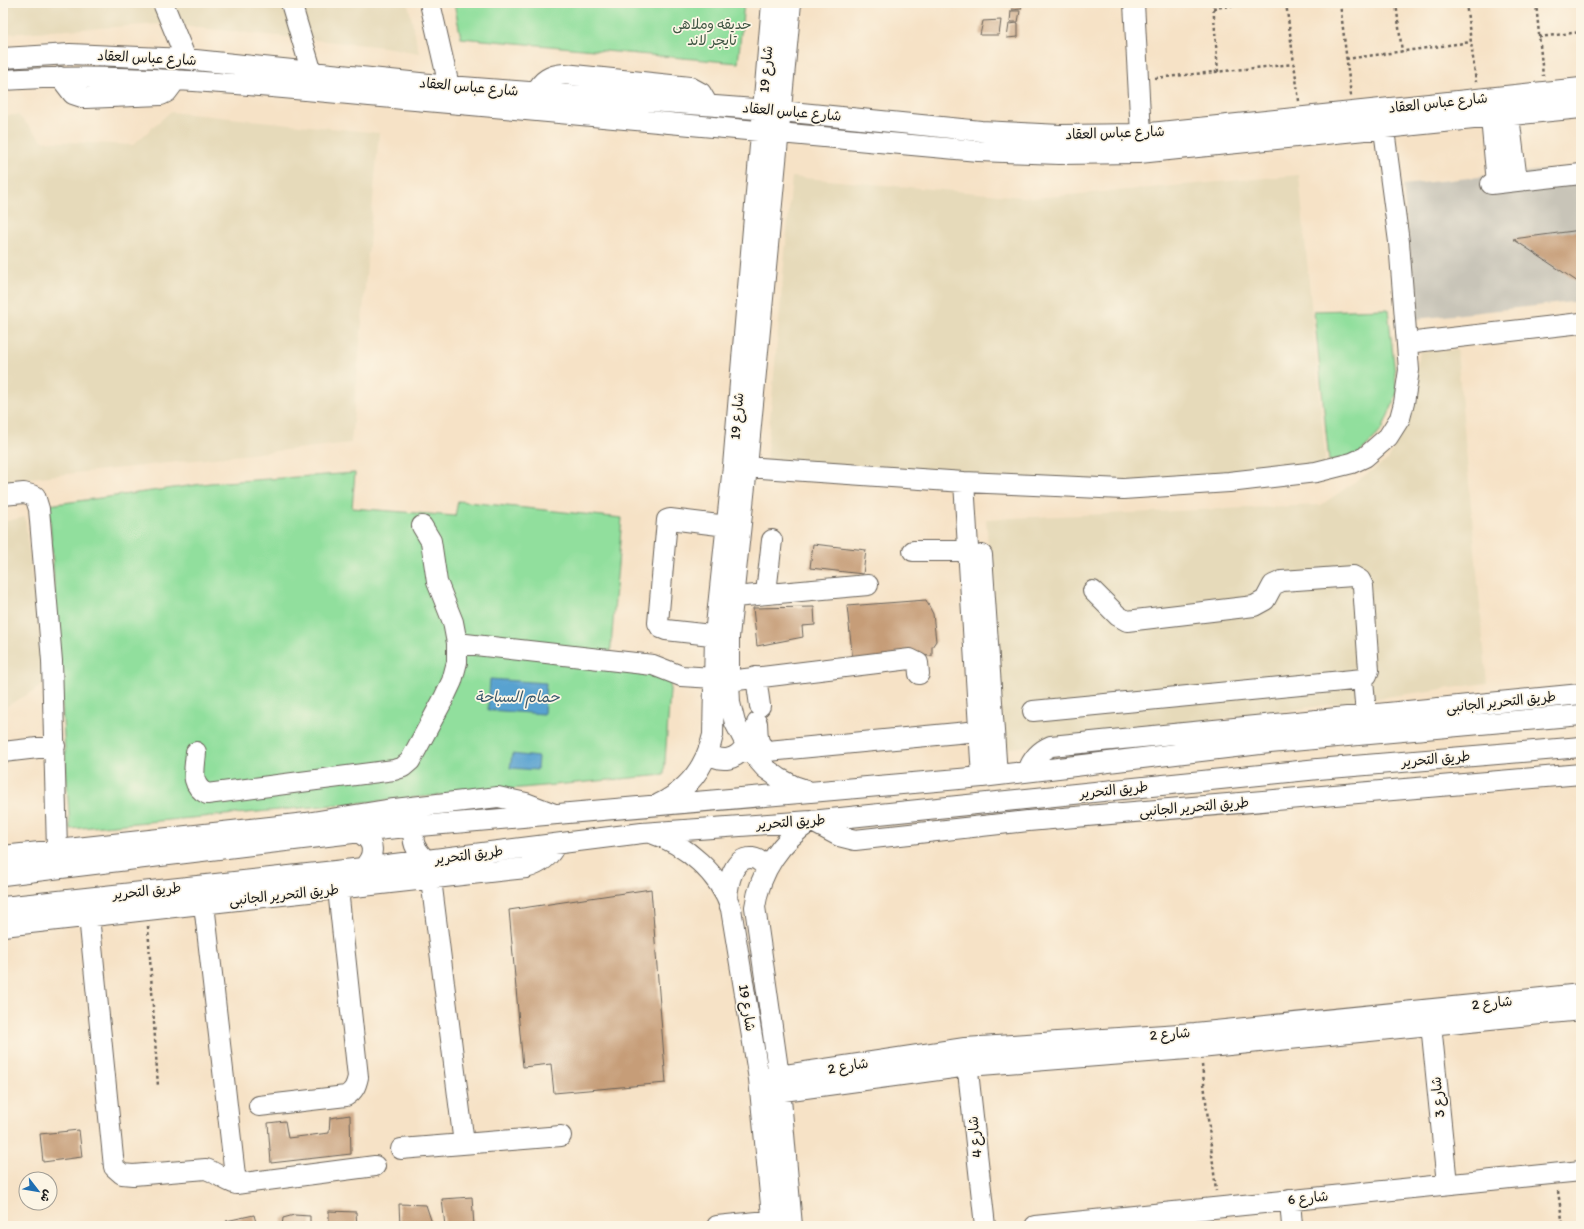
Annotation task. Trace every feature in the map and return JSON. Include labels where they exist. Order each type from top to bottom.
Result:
[{"type":"street","points":[[163,3],[186,59]]},
{"type":"street","points":[[291,3],[312,73]]},
{"type":"street","points":[[430,3],[449,86]]},
{"type":"street","name":"شارع 19","points":[[772,3],[772,110]]},
{"type":"street","name":"شارع 19","points":[[656,806],[678,793],[688,785],[703,764],[713,734],[722,680],[722,636],[727,526],[769,132],[791,3]]},
{"type":"street","points":[[1134,3],[1141,134]]},
{"type":"street","name":"شارع عباس العقاد","points":[[3,58],[70,54],[186,59],[449,86],[772,110],[981,131],[1060,135],[1141,134],[1353,112],[1382,119]]},
{"type":"street","name":"شارع عباس العقاد","points":[[3,80],[60,77],[109,77],[176,80],[978,151],[1058,154],[1140,152],[1382,119],[1493,109],[1581,108]]},
{"type":"street","name":"شارع عباس العقاد","points":[[1493,109],[1544,92],[1581,88]]},
{"type":"street","points":[[1493,109],[1518,181]]},
{"type":"street","points":[[1493,109],[1494,183],[1581,174]]},
{"type":"street","points":[[747,467],[971,482],[1102,488],[1143,488],[1229,482],[1316,472],[1352,463],[1364,457],[1381,444],[1392,431],[1400,418],[1409,370],[1399,242],[1382,119]]},
{"type":"street","name":"شارع 19","points":[[722,636],[734,597],[747,467],[769,132]]},
{"type":"street","points":[[1407,343],[1581,323]]},
{"type":"street","points":[[971,482],[968,551],[979,731],[990,776]]},
{"type":"street","points":[[971,482],[990,776]]},
{"type":"street","points":[[3,495],[30,494],[35,496],[38,509],[52,661],[57,850]]},
{"type":"street","points":[[722,636],[666,630],[658,623],[666,522],[670,519],[727,526]]},
{"type":"street","points":[[196,752],[194,782],[201,792],[206,794],[394,770],[403,767],[410,761],[416,754],[452,681],[457,662],[457,643],[453,622],[437,582],[431,541],[422,526]]},
{"type":"street","points":[[766,593],[772,540]]},
{"type":"street","points":[[913,551],[968,551]]},
{"type":"street","points":[[1033,711],[1363,679],[1367,675],[1370,664],[1363,586],[1360,580],[1353,576],[1282,581],[1273,585],[1265,600],[1254,606],[1127,621],[1118,616],[1093,591]]},
{"type":"street","points":[[734,597],[868,584]]},
{"type":"street","points":[[457,643],[653,665],[681,676],[722,680],[910,659],[918,663],[919,674]]},
{"type":"street","points":[[756,677],[759,744],[762,748],[768,751],[979,731]]},
{"type":"street","points":[[1363,679],[1366,715]]},
{"type":"street","name":"شارع 19","points":[[722,680],[735,723],[746,746],[765,768],[778,778],[809,791]]},
{"type":"street","name":"طريق التحرير الجانبى","points":[[1028,771],[1034,758],[1039,752],[1051,746],[1581,694]]},
{"type":"street","points":[[1510,722],[1540,698]]},
{"type":"street","name":"طريق التحرير","points":[[3,875],[417,826],[990,776],[1260,744],[1581,715]]},
{"type":"street","points":[[1318,770],[1313,760],[1313,751],[1314,746],[1321,739]]},
{"type":"street","points":[[1260,744],[1267,751],[1270,760],[1267,770],[1263,775]]},
{"type":"street","points":[[3,752],[55,746]]},
{"type":"street","points":[[708,752],[717,758],[728,760],[739,755],[746,746]]},
{"type":"street","name":"طريق التحرير","points":[[3,907],[364,868],[647,832],[811,821],[1263,775],[1581,747]]},
{"type":"street","name":"طريق التحرير الجانبى","points":[[811,821],[839,836],[855,840],[1028,821],[1581,774]]},
{"type":"street","points":[[6,856],[306,823],[386,810],[498,797],[526,803],[556,814]]},
{"type":"street","name":"شارع 19","points":[[782,1222],[780,1084],[755,907],[757,893],[766,869],[775,855],[786,841],[811,821]]},
{"type":"street","points":[[417,826],[414,831],[414,842],[418,852],[426,860]]},
{"type":"street","name":"شارع 19","points":[[647,832],[662,837],[688,852],[710,873],[727,898],[731,909],[782,1222]]},
{"type":"street","points":[[359,833],[368,839],[372,848],[371,859],[364,868]]},
{"type":"street","name":"طريق التحرير الجانبى","points":[[6,923],[204,904],[526,868],[535,866],[548,856],[556,844]]},
{"type":"street","points":[[6,856],[29,872]]},
{"type":"street","points":[[727,898],[729,882],[732,874],[736,866],[743,860],[752,858],[757,859],[766,869]]},
{"type":"street","points":[[431,879],[464,1144]]},
{"type":"street","points":[[259,1106],[346,1096],[352,1092],[357,1085],[358,1077],[338,889]]},
{"type":"street","points":[[204,904],[236,1184]]},
{"type":"street","points":[[89,916],[114,1167],[122,1174],[133,1175],[206,1170],[214,1172],[236,1184],[375,1166]]},
{"type":"street","name":"شارع 2","points":[[967,1057],[1200,1048],[1430,1018],[1581,994]]},
{"type":"street","name":"شارع 2","points":[[760,1086],[967,1057],[1195,1032],[1581,1010]]},
{"type":"street","name":"شارع 3","points":[[1430,1018],[1447,1184]]},
{"type":"street","name":"شارع 4","points":[[967,1057],[984,1226]]},
{"type":"street","points":[[401,1149],[561,1136]]},
{"type":"street","name":"شارع 6","points":[[1035,1226],[1143,1221],[1218,1207],[1581,1171]]},
{"type":"street","points":[[1290,1200],[1292,1226]]},
{"type":"street","points":[[717,1226],[782,1222]]},
{"type":"path","points":[[1213,3],[1218,72]]},
{"type":"path","points":[[1213,8],[1258,3]]},
{"type":"path","points":[[1286,3],[1301,118]]},
{"type":"path","points":[[1340,3],[1353,112]]},
{"type":"path","points":[[1396,3],[1402,52]]},
{"type":"path","points":[[1466,3],[1471,42],[1493,109]]},
{"type":"path","points":[[1536,3],[1544,92]]},
{"type":"path","points":[[1539,36],[1581,32]]},
{"type":"path","points":[[1346,59],[1471,42]]},
{"type":"path","points":[[1138,80],[1294,64]]},
{"type":"path","points":[[147,910],[158,1087]]},
{"type":"path","points":[[1200,1048],[1218,1207]]},
{"type":"path","points":[[1556,1173],[1563,1226]]},
{"type":"shaded area","points":[[3,3],[408,3],[419,53],[384,47],[162,24],[3,34]]},
{"type":"shaded area","points":[[170,112],[379,133],[351,443],[3,481],[3,115],[18,115],[43,141],[133,145]]},
{"type":"shaded area","points":[[1581,166],[1581,301],[1416,319],[1403,185]]},
{"type":"shaded area","points":[[1299,175],[1326,466],[1124,487],[766,464],[792,177],[1034,198]]},
{"type":"shaded area","points":[[1457,350],[1487,683],[1004,749],[986,519],[1321,505],[1389,459],[1406,421],[1420,351]]},
{"type":"shaded area","points":[[25,517],[44,676],[42,685],[3,708],[3,522]]},
{"type":"green space","name":"حديقه وملاهى تايجر لاند","points":[[454,3],[744,3],[738,63],[461,38]]},
{"type":"green space","points":[[1388,309],[1397,393],[1382,430],[1358,455],[1329,461],[1314,311]]},
{"type":"green space","points":[[355,473],[352,508],[455,516],[458,501],[622,518],[610,657],[672,663],[664,775],[70,829],[49,505],[210,483]]},
{"type":"water","name":"حمام السباحة","points":[[490,679],[546,683],[544,714],[488,710]]},
{"type":"water","points":[[512,754],[538,757],[537,770],[510,768]]},
{"type":"building","points":[[1013,3],[1022,3],[1021,9],[1012,10]]},
{"type":"building","points":[[1011,11],[1020,11],[1018,22],[1010,22]]},
{"type":"building","points":[[1001,20],[999,35],[980,35],[983,21]]},
{"type":"building","points":[[1018,23],[1018,37],[1007,38],[1009,24]]},
{"type":"building","points":[[1581,230],[1581,282],[1578,282],[1513,239]]},
{"type":"building","points":[[813,544],[866,550],[863,574],[810,568]]},
{"type":"building","points":[[926,600],[933,614],[936,641],[932,647],[932,656],[911,655],[853,662],[847,606]]},
{"type":"building","points":[[814,607],[815,625],[802,626],[803,637],[757,646],[753,608]]},
{"type":"building","points":[[651,889],[666,1083],[554,1093],[551,1064],[523,1067],[509,910]]},
{"type":"building","points":[[350,1115],[351,1154],[271,1163],[268,1123],[285,1121],[288,1138],[329,1133],[330,1118]]},
{"type":"building","points":[[79,1130],[82,1157],[43,1162],[40,1134]]},
{"type":"building","points":[[472,1197],[474,1226],[445,1226],[442,1199]]},
{"type":"building","points":[[399,1204],[426,1205],[433,1226],[400,1226]]},
{"type":"building","points":[[329,1211],[356,1212],[357,1226],[329,1226]]},
{"type":"building","points":[[254,1215],[257,1226],[228,1226],[226,1221]]},
{"type":"building","points":[[294,1215],[310,1216],[310,1226],[282,1226],[283,1218]]}]
